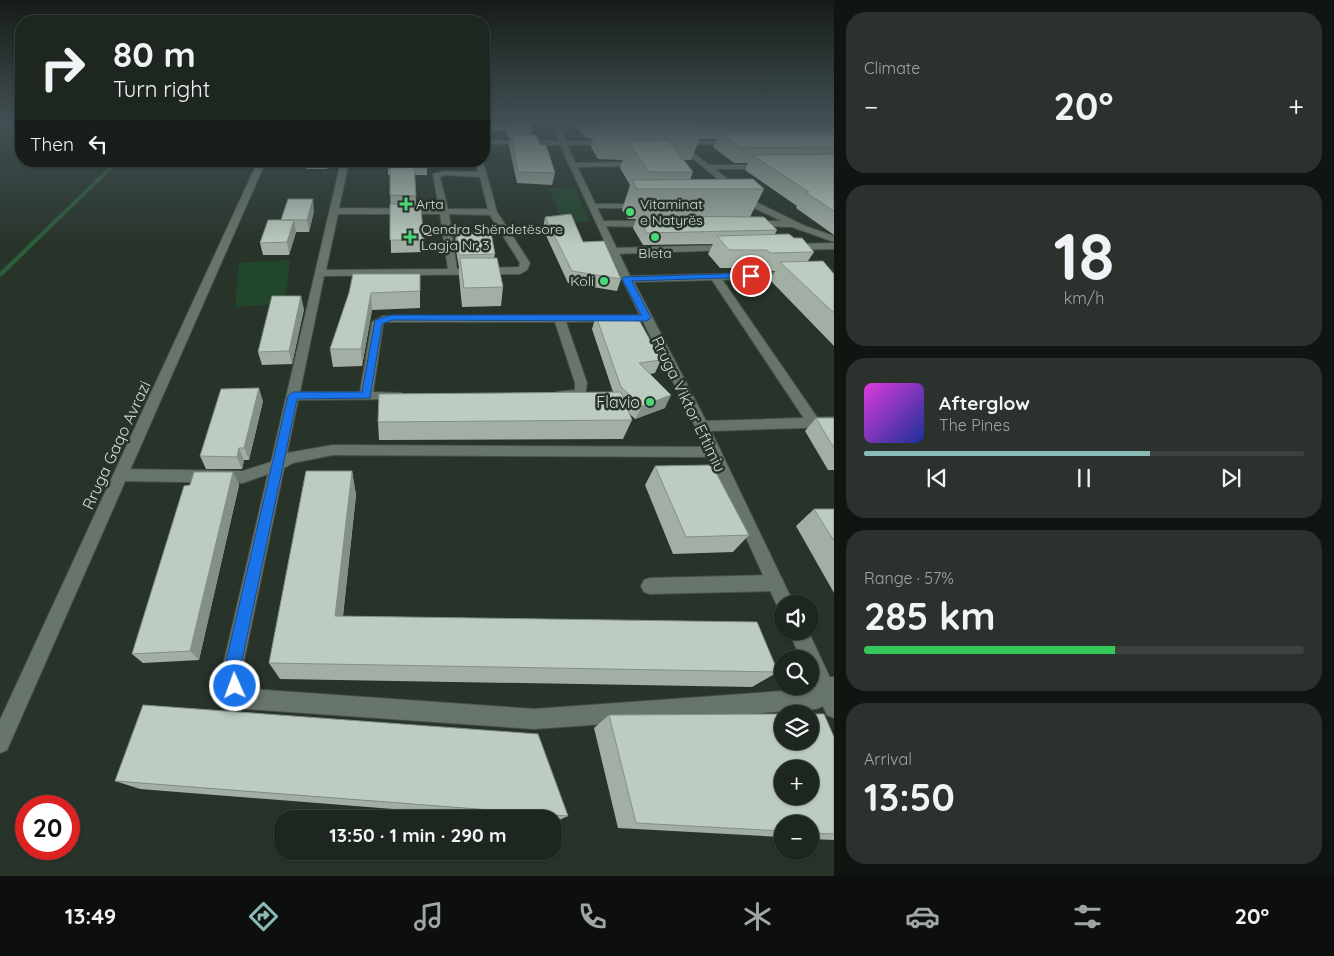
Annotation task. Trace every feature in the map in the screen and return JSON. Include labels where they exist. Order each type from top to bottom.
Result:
[{"type":"street","points":[[572,165],[645,164]]},
{"type":"street","points":[[692,164],[704,166],[775,166]]},
{"type":"street","points":[[702,164],[754,204],[793,224],[834,240]]},
{"type":"street","name":"Rruga Viktor Eftimiu","points":[[572,165],[646,318],[702,426],[781,595]]},
{"type":"street","name":"Rruga Gaqo Avrazi","points":[[0,743],[259,167]]},
{"type":"street","points":[[320,273],[520,271],[524,268],[525,263],[493,212],[481,167]]},
{"type":"street","points":[[453,272],[444,212],[436,176],[444,173],[483,174]]},
{"type":"street","points":[[734,204],[754,204]]},
{"type":"street","points":[[593,206],[656,206]]},
{"type":"street","points":[[334,212],[493,212]]},
{"type":"street","points":[[601,224],[664,224]]},
{"type":"street","points":[[743,224],[793,224]]},
{"type":"street","points":[[785,247],[834,246]]},
{"type":"street","points":[[614,251],[736,248]]},
{"type":"street","points":[[627,279],[803,274]]},
{"type":"street","points":[[715,277],[814,423]]},
{"type":"street","points":[[544,396],[573,396],[581,392],[581,382],[559,318]]},
{"type":"street","points":[[293,396],[406,396]]},
{"type":"street","points":[[702,426],[834,422]]},
{"type":"street","points":[[121,475],[243,477],[278,465],[290,458],[333,450],[714,452]]},
{"type":"street","points":[[278,465],[232,670],[235,686],[246,699],[534,719],[816,699],[829,687]]},
{"type":"street","points":[[650,586],[775,583]]},
{"type":"street","points":[[803,640],[829,687],[834,708]]},
{"type":"lane","points":[[278,465],[345,167]]},
{"type":"lane","points":[[366,396],[378,322],[383,319],[646,318]]},
{"type":"green space","points":[[549,188],[574,188],[590,222],[562,222]]},
{"type":"green space","points":[[290,260],[285,304],[235,307],[239,263]]},
{"type":"building","points":[[516,164],[552,164],[555,173],[518,172]]},
{"type":"building","points":[[643,164],[687,164],[693,172],[649,172]]},
{"type":"building","points":[[766,164],[834,164],[834,211],[805,192],[809,192]]},
{"type":"building","points":[[390,167],[414,167],[416,196],[390,195]]},
{"type":"building","points":[[753,179],[764,189],[637,189],[632,180]]},
{"type":"building","points":[[288,199],[313,199],[307,220],[281,220]]},
{"type":"building","points":[[390,204],[417,204],[417,210],[421,210],[424,240],[390,240]]},
{"type":"building","points":[[571,214],[583,242],[604,241],[621,279],[572,271],[545,217]]},
{"type":"building","points":[[637,216],[764,217],[777,230],[647,233]]},
{"type":"building","points":[[268,220],[294,220],[287,242],[260,243]]},
{"type":"building","points":[[456,233],[491,233],[495,254],[459,255]]},
{"type":"building","points":[[789,234],[794,238],[802,238],[814,252],[770,253],[767,250],[729,250],[717,236]]},
{"type":"building","points":[[460,258],[497,258],[503,287],[464,288]]},
{"type":"building","points":[[823,261],[834,274],[834,313],[780,262]]},
{"type":"building","points":[[353,274],[420,274],[420,291],[371,293],[361,349],[330,349],[349,293]]},
{"type":"building","points":[[272,296],[301,296],[289,351],[258,352]]},
{"type":"building","points":[[596,316],[639,320],[661,360],[639,363],[671,395],[642,406],[621,387]]},
{"type":"building","points":[[259,388],[244,448],[239,448],[237,457],[200,456],[221,389]]},
{"type":"building","points":[[621,392],[632,420],[378,422],[379,394]]},
{"type":"building","points":[[816,418],[834,418],[834,448]]},
{"type":"building","points":[[712,465],[749,535],[686,537],[655,466]]},
{"type":"building","points":[[306,471],[352,471],[335,616],[757,622],[774,662],[774,672],[269,663]]},
{"type":"building","points":[[194,472],[233,472],[190,651],[132,654],[184,486],[190,485]]},
{"type":"building","points":[[814,509],[834,509],[834,541]]},
{"type":"building","points":[[143,705],[538,734],[568,816],[562,816],[562,810],[490,810],[115,781]]},
{"type":"building","points":[[774,714],[774,750],[819,750],[819,714],[824,714],[834,737],[834,834],[819,833],[819,815],[774,815],[774,831],[636,823],[609,715]]},
{"type":"waterway","points":[[0,275],[112,167]]},
{"type":"place","name":"Arta","points":[[406,204]]},
{"type":"place","name":"Vitaminat e Natyrës","points":[[630,212]]},
{"type":"place","name":"Qendra Shëndetësore Lagja Nr. 3","points":[[410,237]]},
{"type":"place","name":"Bleta","points":[[655,237]]},
{"type":"place","name":"Koli","points":[[604,281]]},
{"type":"place","name":"Flavio","points":[[650,402]]},
{"type":"route","points":[[235,686],[232,670],[293,396],[366,396],[378,322],[391,317],[646,318],[627,279],[751,276]]}]
